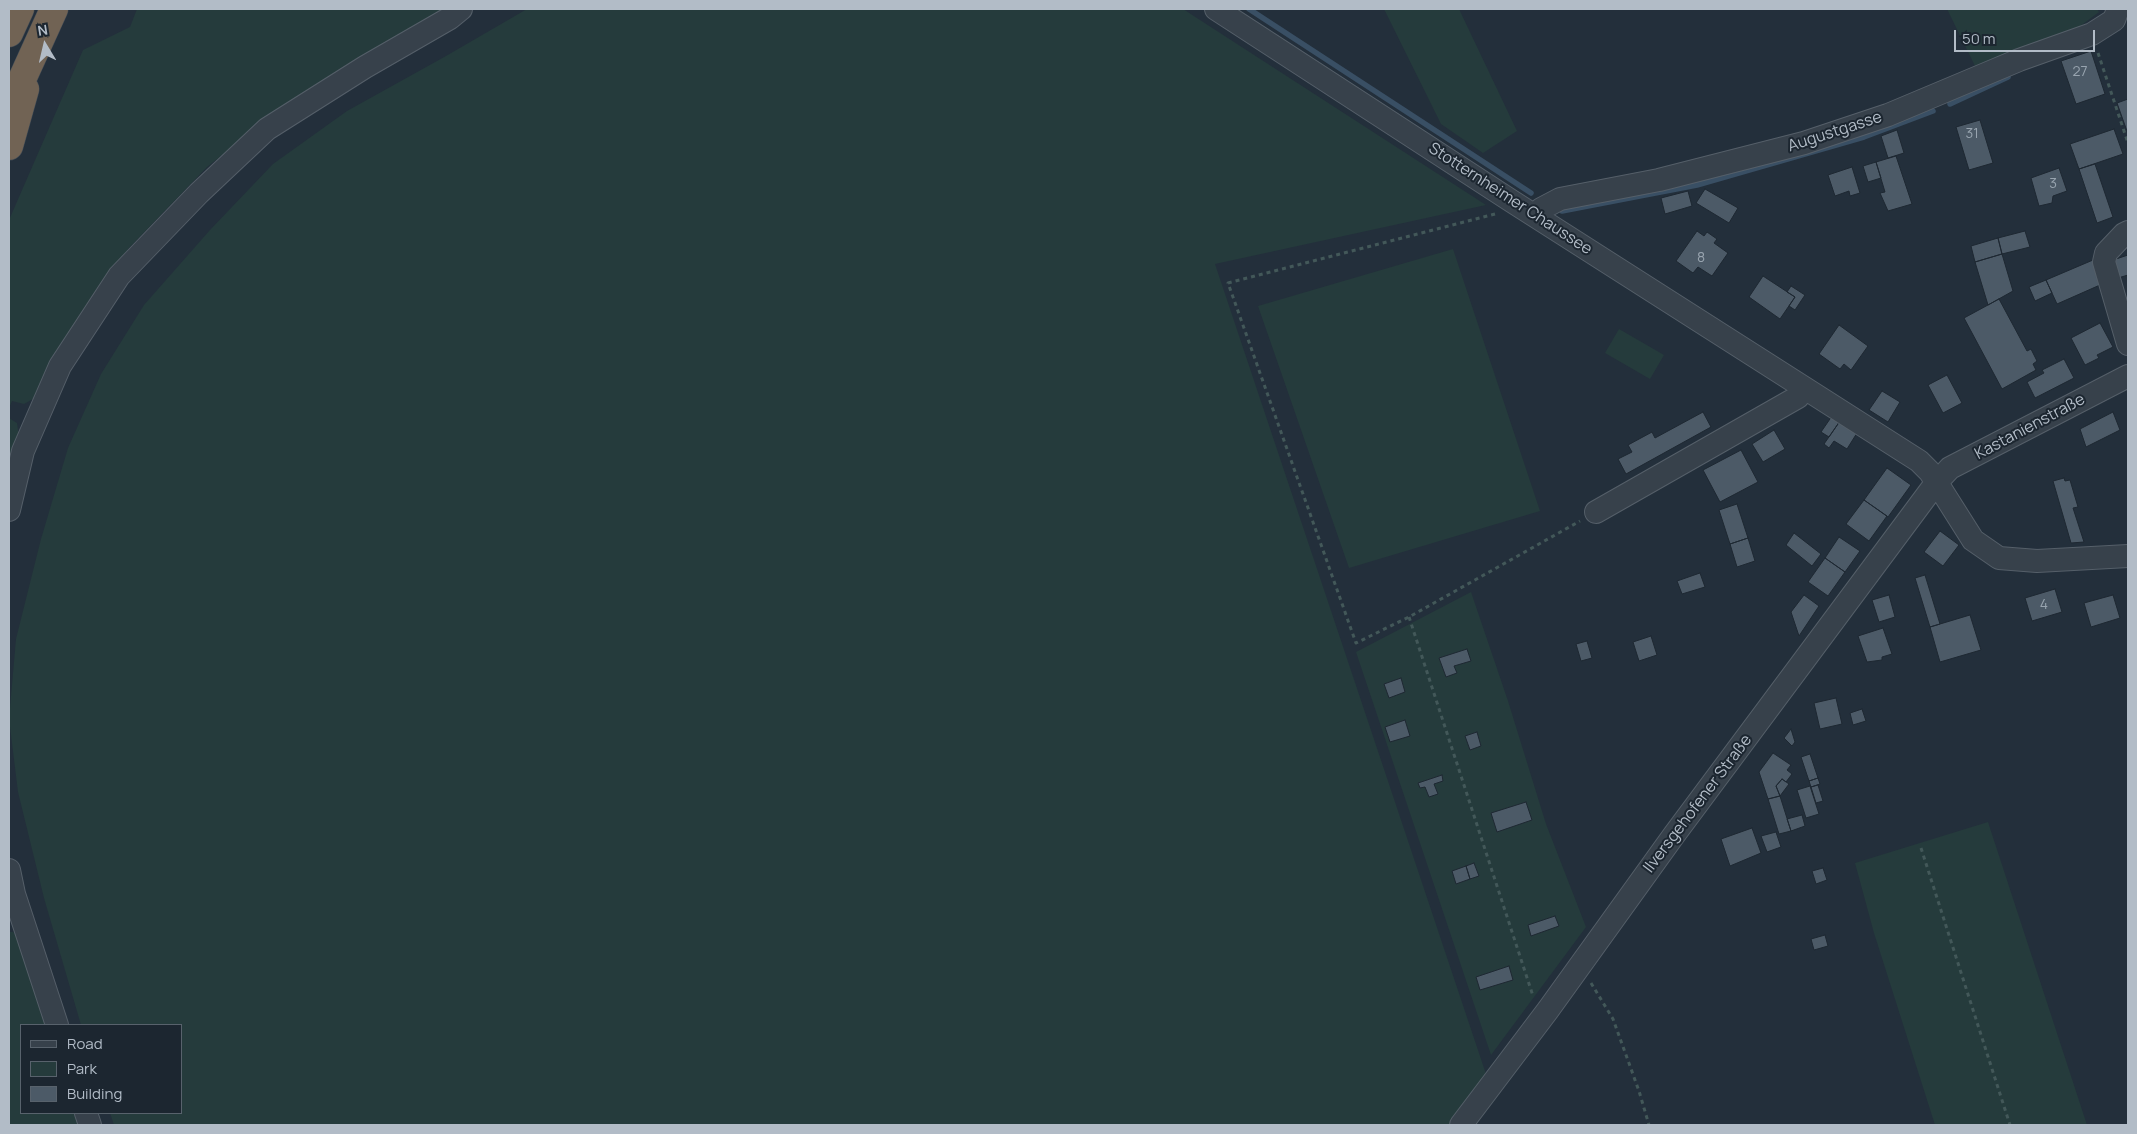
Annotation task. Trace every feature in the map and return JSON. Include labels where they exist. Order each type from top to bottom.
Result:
[{"type":"highway","points":[[9,33],[20,9]]},
{"type":"highway","points":[[9,108],[54,9]]},
{"type":"highway","points":[[9,146],[36,52]]},
{"type":"street","points":[[9,510],[23,451],[60,366],[119,276],[199,193],[267,130],[365,67],[450,18],[462,9]]},
{"type":"street","name":"Stotternheimer Chaussee","points":[[1216,9],[1513,202],[1919,461],[1930,472],[1973,540],[1999,558],[2037,561],[2128,556]]},
{"type":"street","name":"Augustgasse","points":[[1536,216],[1541,209],[1560,199],[1659,180],[1804,143],[1888,115],[2019,60],[2092,34],[2114,20],[2118,9]]},
{"type":"street","points":[[2128,232],[2106,253],[2104,262],[2128,344]]},
{"type":"street","name":"Kastanienstraße","points":[[1936,483],[1950,468],[2128,376]]},
{"type":"street","points":[[1596,512],[1798,397],[1804,388]]},
{"type":"street","name":"Ilversgehofener Straße","points":[[1462,1125],[1674,835],[1936,483]]},
{"type":"street","points":[[9,870],[14,894],[57,1024]]},
{"type":"path","points":[[2092,34],[2128,143]]},
{"type":"path","points":[[1513,202],[1494,215],[1228,282],[1356,643],[1409,616],[1596,512]]},
{"type":"path","points":[[1409,616],[1533,998]]},
{"type":"path","points":[[1921,848],[2010,1125]]},
{"type":"path","points":[[1576,970],[1594,986],[1613,1019],[1649,1125]]},
{"type":"green space","points":[[137,9],[445,9],[265,121],[207,167],[128,249],[65,340],[33,399],[24,404],[12,401],[9,408],[9,220],[83,50],[130,27]]},
{"type":"green space","points":[[527,9],[1183,9],[1486,205],[1215,264],[1487,1077],[1449,1125],[114,1125],[110,1114],[182,1114],[182,1024],[81,1024],[44,898],[18,792],[9,719],[16,639],[41,539],[68,448],[101,374],[144,305],[210,230],[273,164],[347,111]]},
{"type":"green space","points":[[1384,9],[1459,9],[1517,131],[1483,153],[1441,124]]},
{"type":"green space","points":[[1947,9],[2097,9],[2099,12],[2079,27],[1975,66]]},
{"type":"green space","points":[[1453,249],[1540,511],[1349,568],[1258,306]]},
{"type":"green space","points":[[1619,329],[1664,355],[1650,379],[1605,353]]},
{"type":"green space","points":[[9,418],[17,423],[19,437],[9,472]]},
{"type":"green space","points":[[1471,592],[1508,701],[1546,824],[1586,927],[1491,1055],[1356,652]]},
{"type":"green space","points":[[1988,822],[2087,1125],[1935,1125],[1874,933],[1855,863]]},
{"type":"green space","points":[[9,932],[13,932],[19,936],[49,1024],[20,1024],[20,1114],[77,1114],[82,1125],[9,1125]]},
{"type":"building","points":[[2091,51],[2105,94],[2076,104],[2061,61]]},
{"type":"building","points":[[2128,99],[2128,134],[2117,103]]},
{"type":"building","points":[[1980,120],[1993,163],[1969,170],[1956,127]]},
{"type":"building","points":[[2114,129],[2123,154],[2079,169],[2070,144]]},
{"type":"building","points":[[1897,130],[1904,153],[1888,158],[1881,136]]},
{"type":"building","points":[[1896,156],[1912,204],[1888,211],[1880,193],[1885,192],[1876,162]]},
{"type":"building","points":[[1876,162],[1881,178],[1868,182],[1863,166]]},
{"type":"building","points":[[2095,164],[2113,217],[2097,223],[2079,169]]},
{"type":"building","points":[[1852,167],[1860,193],[1850,196],[1849,191],[1835,196],[1828,175]]},
{"type":"building","points":[[2059,168],[2067,191],[2053,196],[2052,203],[2039,206],[2031,178]]},
{"type":"building","points":[[1705,189],[1738,208],[1729,223],[1696,203]]},
{"type":"building","points":[[1688,191],[1692,206],[1665,214],[1661,198]]},
{"type":"building","points":[[1697,231],[1704,236],[1707,232],[1717,239],[1714,243],[1728,253],[1712,276],[1698,267],[1693,273],[1676,261]]},
{"type":"building","points":[[2025,231],[2030,247],[2002,254],[1998,238]]},
{"type":"building","points":[[1998,238],[2002,254],[1975,262],[1971,246]]},
{"type":"building","points":[[2002,254],[2013,291],[1988,305],[1975,262]]},
{"type":"building","points":[[2128,255],[2128,275],[2118,278],[2113,260]]},
{"type":"building","points":[[2093,260],[2100,285],[2057,304],[2046,280]]},
{"type":"building","points":[[1763,276],[1795,297],[1780,319],[1749,297]]},
{"type":"building","points":[[2046,280],[2052,293],[2035,301],[2029,287]]},
{"type":"building","points":[[1791,286],[1805,295],[1795,310],[1789,306],[1795,297],[1787,292]]},
{"type":"building","points":[[1999,299],[2027,351],[2031,349],[2037,361],[2033,364],[2036,370],[2002,389],[1964,318]]},
{"type":"building","points":[[2100,323],[2113,347],[2097,355],[2099,358],[2085,365],[2071,338]]},
{"type":"building","points":[[1839,325],[1868,346],[1851,370],[1844,364],[1840,369],[1819,354]]},
{"type":"building","points":[[2064,359],[2074,378],[2035,398],[2027,382],[2044,373],[2042,370]]},
{"type":"building","points":[[1947,375],[1962,403],[1943,413],[1928,385]]},
{"type":"building","points":[[1882,391],[1900,402],[1888,422],[1869,410]]},
{"type":"building","points":[[1703,412],[1711,427],[1626,474],[1618,459],[1632,452],[1628,445],[1652,432],[1655,438]]},
{"type":"building","points":[[2113,412],[2120,430],[2086,447],[2080,429]]},
{"type":"building","points":[[1832,416],[1840,421],[1829,437],[1821,432]]},
{"type":"building","points":[[1840,421],[1857,433],[1847,449],[1834,441],[1829,448],[1824,444]]},
{"type":"building","points":[[1774,430],[1785,449],[1763,462],[1752,444]]},
{"type":"building","points":[[1741,450],[1758,482],[1720,502],[1703,470]]},
{"type":"building","points":[[1887,468],[1911,485],[1888,517],[1864,500]]},
{"type":"building","points":[[2064,478],[2065,481],[2070,480],[2078,507],[2073,508],[2084,542],[2071,543],[2053,481]]},
{"type":"building","points":[[1864,500],[1887,516],[1869,541],[1846,524]]},
{"type":"building","points":[[1737,504],[1748,538],[1730,544],[1719,510]]},
{"type":"building","points":[[1940,531],[1959,545],[1943,566],[1924,552]]},
{"type":"building","points":[[1794,533],[1821,554],[1812,566],[1786,545]]},
{"type":"building","points":[[1839,537],[1860,551],[1845,572],[1825,558]]},
{"type":"building","points":[[1748,538],[1755,561],[1737,567],[1730,544]]},
{"type":"building","points":[[1825,558],[1845,572],[1828,596],[1808,582]]},
{"type":"building","points":[[1700,573],[1705,587],[1682,594],[1677,581]]},
{"type":"building","points":[[1925,575],[1940,624],[1930,627],[1915,578]]},
{"type":"building","points":[[2055,589],[2062,612],[2032,621],[2025,598]]},
{"type":"building","points":[[1804,595],[1819,606],[1799,636],[1791,612]]},
{"type":"building","points":[[1889,595],[1895,617],[1879,622],[1872,600]]},
{"type":"building","points":[[2113,595],[2120,618],[2091,627],[2084,603]]},
{"type":"building","points":[[1970,615],[1981,650],[1940,662],[1930,627]]},
{"type":"building","points":[[1883,628],[1892,654],[1882,657],[1882,660],[1867,662],[1858,636]]},
{"type":"building","points":[[1651,636],[1657,655],[1639,661],[1633,642]]},
{"type":"building","points":[[1587,641],[1592,658],[1581,661],[1576,644]]},
{"type":"building","points":[[1467,649],[1471,661],[1454,666],[1457,673],[1446,677],[1439,658]]},
{"type":"building","points":[[1401,678],[1405,692],[1389,698],[1384,684]]},
{"type":"building","points":[[1836,698],[1842,724],[1820,729],[1814,703]]},
{"type":"building","points":[[1862,709],[1866,721],[1853,725],[1850,713]]},
{"type":"building","points":[[1405,720],[1410,736],[1390,742],[1385,727]]},
{"type":"building","points":[[1791,729],[1795,742],[1792,746],[1784,738]]},
{"type":"building","points":[[1477,732],[1481,746],[1470,750],[1465,736]]},
{"type":"building","points":[[1773,753],[1791,765],[1787,770],[1792,774],[1786,782],[1782,779],[1776,786],[1780,796],[1768,799],[1759,772]]},
{"type":"building","points":[[1810,754],[1818,778],[1809,781],[1801,757]]},
{"type":"building","points":[[1442,775],[1443,781],[1434,784],[1438,794],[1429,797],[1425,787],[1420,788],[1418,783]]},
{"type":"building","points":[[1818,778],[1820,784],[1811,787],[1809,781]]},
{"type":"building","points":[[1782,779],[1789,784],[1780,796],[1776,786]]},
{"type":"building","points":[[1818,785],[1823,801],[1816,803],[1811,787]]},
{"type":"building","points":[[1810,786],[1819,814],[1806,818],[1797,790]]},
{"type":"building","points":[[1780,796],[1791,831],[1779,834],[1768,799]]},
{"type":"building","points":[[1526,802],[1532,820],[1497,832],[1491,813]]},
{"type":"building","points":[[1802,815],[1805,826],[1791,831],[1787,819]]},
{"type":"building","points":[[1752,828],[1761,853],[1730,866],[1721,839]]},
{"type":"building","points":[[1776,832],[1781,847],[1767,852],[1761,836]]},
{"type":"building","points":[[1474,863],[1479,876],[1470,879],[1466,866]]},
{"type":"building","points":[[1466,866],[1470,879],[1456,884],[1452,871]]},
{"type":"building","points":[[1823,868],[1827,880],[1816,884],[1812,871]]},
{"type":"building","points":[[1555,916],[1559,926],[1531,936],[1528,925]]},
{"type":"building","points":[[1825,935],[1828,946],[1814,950],[1811,939]]},
{"type":"building","points":[[1509,966],[1513,980],[1480,990],[1476,977]]},
{"type":"waterway","points":[[1249,9],[1531,193]]},
{"type":"waterway","points":[[1950,104],[2008,77]]},
{"type":"waterway","points":[[1562,211],[1697,185],[1864,137],[1933,111]]}]
